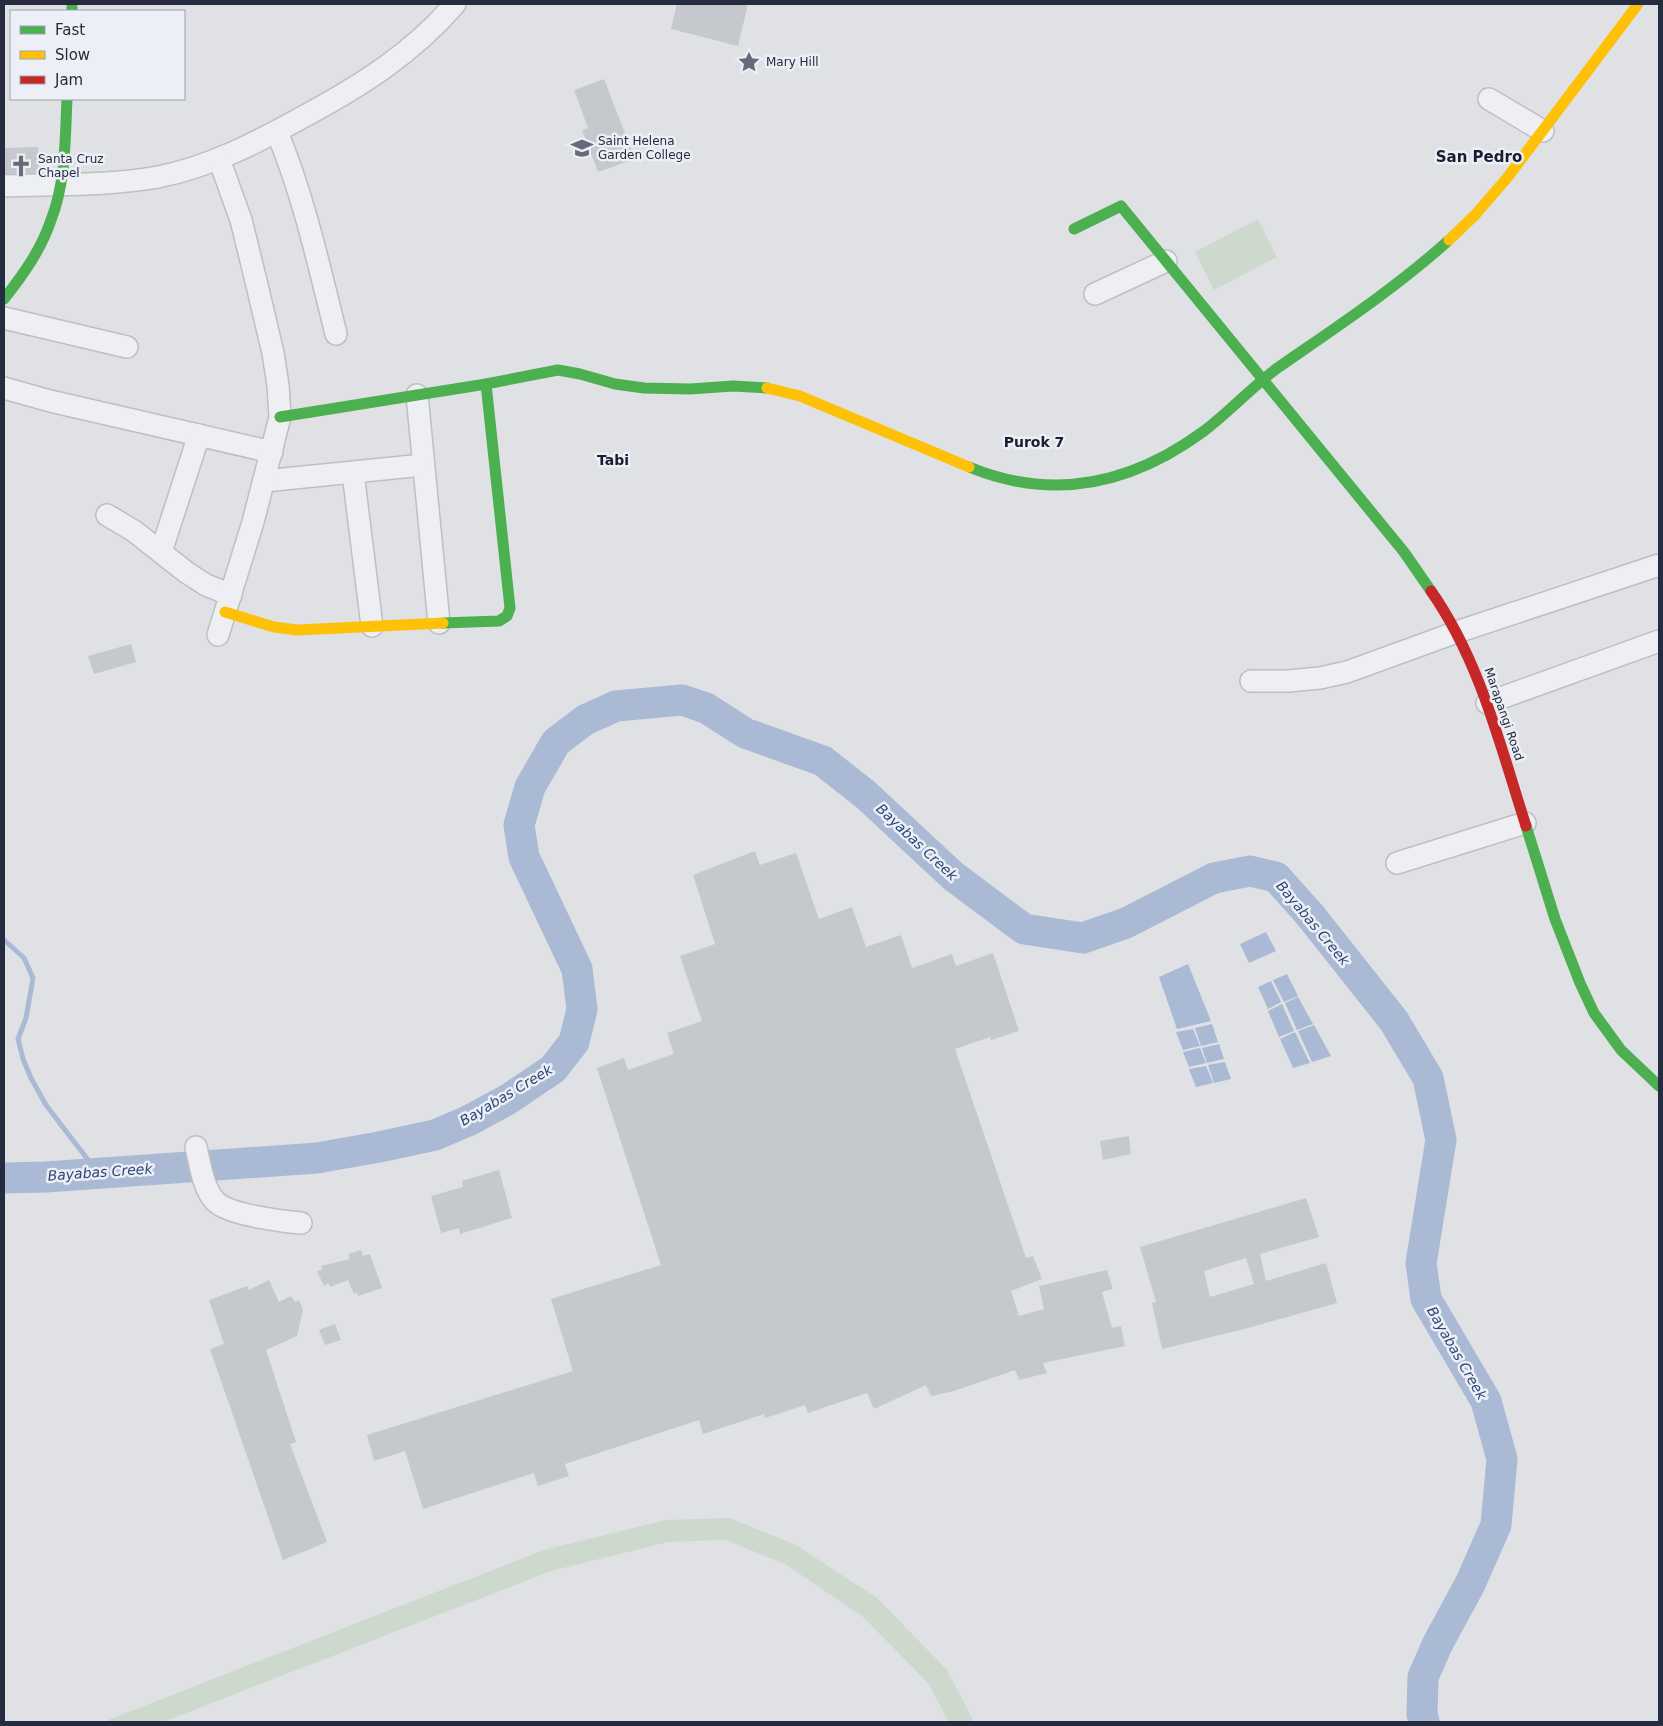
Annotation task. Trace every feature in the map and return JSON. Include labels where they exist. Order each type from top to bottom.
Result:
[{"type":"street","points":[[4,186],[115,182],[158,177],[219,159],[277,132],[373,77],[424,37],[455,4]]},
{"type":"street","points":[[280,417],[486,384],[558,370],[615,384],[644,388],[690,389],[733,386],[772,388],[800,396],[982,473],[1018,484],[1053,486],[1103,479],[1129,472],[1159,460],[1182,447],[1263,380],[1400,280],[1462,228],[1509,177],[1638,4]]},
{"type":"street","points":[[1488,99],[1543,131]]},
{"type":"street","points":[[4,300],[20,280],[33,259],[49,227],[56,207],[61,184],[67,100]]},
{"type":"street","points":[[277,132],[297,185],[307,219],[336,334]]},
{"type":"street","points":[[218,635],[264,481],[280,417],[273,352],[241,220],[219,159]]},
{"type":"street","name":"Marapangi Road","points":[[1074,229],[1122,206],[1404,552],[1442,606],[1474,668],[1566,949],[1594,1013],[1621,1050],[1659,1086]]},
{"type":"street","points":[[1095,294],[1166,260]]},
{"type":"street","points":[[4,318],[127,347]]},
{"type":"street","points":[[107,515],[134,531],[186,572],[206,585],[228,604],[274,627],[298,630],[499,621],[505,619],[509,614],[510,608],[486,384]]},
{"type":"street","points":[[4,388],[50,401],[272,452]]},
{"type":"street","points":[[417,395],[439,623]]},
{"type":"street","points":[[161,552],[199,435]]},
{"type":"street","points":[[264,481],[423,465]]},
{"type":"street","points":[[353,473],[372,626]]},
{"type":"street","points":[[1251,681],[1288,682],[1320,678],[1363,666],[1457,632],[1659,565]]},
{"type":"street","points":[[1487,703],[1659,641]]},
{"type":"street","points":[[1398,863],[1525,823]]},
{"type":"street","points":[[196,1147],[210,1193],[222,1207],[241,1213],[301,1223]]},
{"type":"shaded area","points":[[1258,219],[1277,257],[1214,290],[1195,252]]},
{"type":"shaded area","points":[[730,1518],[796,1545],[877,1598],[947,1670],[974,1722],[949,1722],[928,1683],[862,1616],[785,1564],[726,1540],[668,1542],[551,1571],[163,1722],[103,1722],[544,1550],[665,1520]]},
{"type":"water","points":[[1266,932],[1276,951],[1249,963],[1240,944]]},
{"type":"water","points":[[1188,964],[1211,1021],[1177,1029],[1159,977]]},
{"type":"water","points":[[1287,974],[1298,996],[1284,1002],[1273,980]]},
{"type":"water","points":[[1271,981],[1281,1002],[1268,1009],[1258,987]]},
{"type":"water","points":[[1298,997],[1313,1024],[1297,1030],[1285,1003]]},
{"type":"water","points":[[1282,1004],[1294,1031],[1279,1037],[1268,1011]]},
{"type":"water","points":[[1212,1024],[1218,1042],[1201,1046],[1195,1028]]},
{"type":"water","points":[[1314,1025],[1331,1056],[1312,1062],[1298,1031]]},
{"type":"water","points":[[1193,1029],[1200,1046],[1183,1050],[1176,1032]]},
{"type":"water","points":[[1295,1032],[1310,1063],[1293,1068],[1280,1039]]},
{"type":"water","points":[[1219,1044],[1224,1059],[1207,1063],[1202,1048]]},
{"type":"water","points":[[1200,1048],[1206,1063],[1189,1067],[1183,1052]]},
{"type":"water","points":[[1225,1062],[1231,1079],[1214,1083],[1208,1065]]},
{"type":"water","points":[[1206,1066],[1213,1083],[1196,1087],[1189,1069]]},
{"type":"building","points":[[677,4],[748,4],[738,46],[671,29]]},
{"type":"building","points":[[604,79],[635,159],[598,172],[582,130],[588,128],[574,90]]},
{"type":"building","name":"Santa Cruz Chapel","points":[[38,147],[39,173],[4,174],[4,148]]},
{"type":"building","points":[[131,644],[136,662],[94,674],[88,656]]},
{"type":"building","points":[[755,851],[760,865],[796,853],[819,919],[852,907],[866,947],[901,935],[912,968],[952,954],[956,966],[993,953],[1019,1031],[991,1040],[990,1037],[955,1049],[1026,1258],[1033,1256],[1042,1279],[1011,1291],[1019,1316],[1044,1309],[1039,1286],[1107,1270],[1113,1289],[1102,1292],[1112,1328],[1121,1326],[1125,1346],[1043,1363],[1047,1373],[1019,1380],[1015,1370],[954,1391],[931,1396],[926,1385],[874,1409],[867,1393],[808,1413],[805,1405],[765,1418],[764,1414],[703,1434],[699,1420],[565,1464],[569,1476],[538,1486],[534,1473],[423,1509],[405,1451],[374,1461],[367,1435],[573,1371],[551,1299],[661,1265],[597,1068],[624,1058],[628,1070],[674,1054],[667,1033],[702,1021],[680,956],[715,944],[693,875]]},
{"type":"building","points":[[1129,1136],[1131,1154],[1103,1160],[1100,1141]]},
{"type":"building","points":[[499,1170],[512,1218],[460,1234],[459,1228],[441,1233],[431,1196],[463,1187],[462,1181]]},
{"type":"building","points":[[1306,1198],[1319,1237],[1260,1254],[1266,1281],[1326,1263],[1337,1303],[1244,1329],[1162,1349],[1152,1303],[1156,1302],[1140,1247]],"holes":[[[1246,1258],[1254,1284],[1210,1297],[1204,1271]]]},
{"type":"building","points":[[361,1250],[363,1256],[370,1254],[382,1288],[358,1296],[357,1293],[354,1294],[348,1280],[330,1287],[328,1283],[324,1286],[317,1271],[322,1270],[321,1266],[350,1259],[348,1254]]},
{"type":"building","points":[[269,1280],[279,1302],[291,1296],[295,1302],[299,1300],[303,1310],[297,1336],[266,1350],[296,1442],[290,1444],[327,1542],[283,1560],[210,1349],[224,1344],[209,1300],[247,1286],[249,1290]]},
{"type":"building","points":[[335,1324],[341,1340],[325,1345],[319,1330]]},
{"type":"waterway","name":"Bayabas Creek","points":[[4,1178],[46,1177],[317,1158],[379,1147],[435,1135],[468,1121],[507,1100],[553,1069],[574,1042],[582,1009],[577,969],[524,857],[519,825],[530,787],[556,742],[585,720],[616,706],[682,700],[706,708],[745,733],[823,761],[866,795],[953,876],[1024,929],[1083,938],[1126,923],[1214,878],[1250,871],[1276,877],[1310,915],[1394,1021],[1428,1078],[1441,1140],[1421,1263],[1426,1299],[1486,1401],[1502,1459],[1496,1525],[1470,1584],[1438,1643],[1423,1677],[1422,1714],[1424,1722]]},
{"type":"waterway","points":[[4,940],[24,958],[33,978],[26,1018],[18,1039],[23,1059],[46,1105],[98,1173]]},
{"type":"traffic: fast","points":[[72,4],[72,10]]},
{"type":"traffic: fast","points":[[4,299],[37,252],[56,206],[64,160],[67,100]]},
{"type":"traffic: fast","points":[[1074,229],[1121,206],[1404,552],[1431,591]]},
{"type":"traffic: fast","points":[[969,467],[1001,478],[1031,484],[1062,485],[1091,482],[1120,475],[1149,464],[1177,449],[1204,431],[1276,369],[1387,291],[1449,240]]},
{"type":"traffic: fast","points":[[280,417],[486,384],[558,370],[615,384],[644,388],[690,389],[733,386],[767,388]]},
{"type":"traffic: fast","points":[[443,623],[499,621],[507,616],[510,608],[486,384]]},
{"type":"traffic: fast","points":[[1526,826],[1555,919],[1594,1013],[1621,1050],[1659,1086]]},
{"type":"traffic: slow","points":[[1449,240],[1475,215],[1507,178],[1638,4]]},
{"type":"traffic: slow","points":[[767,388],[800,396],[969,467]]},
{"type":"traffic: slow","points":[[225,612],[274,627],[297,630],[443,623]]},
{"type":"traffic: jam","points":[[1431,591],[1448,618],[1476,675],[1526,826]]},
{"type":"place","name":"Mary Hill","points":[[749,62]]},
{"type":"place","name":"Saint Helena Garden College","points":[[582,148]]},
{"type":"place","name":"Santa Cruz Chapel","points":[[21,166]]},
{"type":"district","name":"San Pedro","points":[[1479,157]]},
{"type":"district","name":"Purok 7","points":[[1034,442]]},
{"type":"district","name":"Tabi","points":[[613,460]]}]
